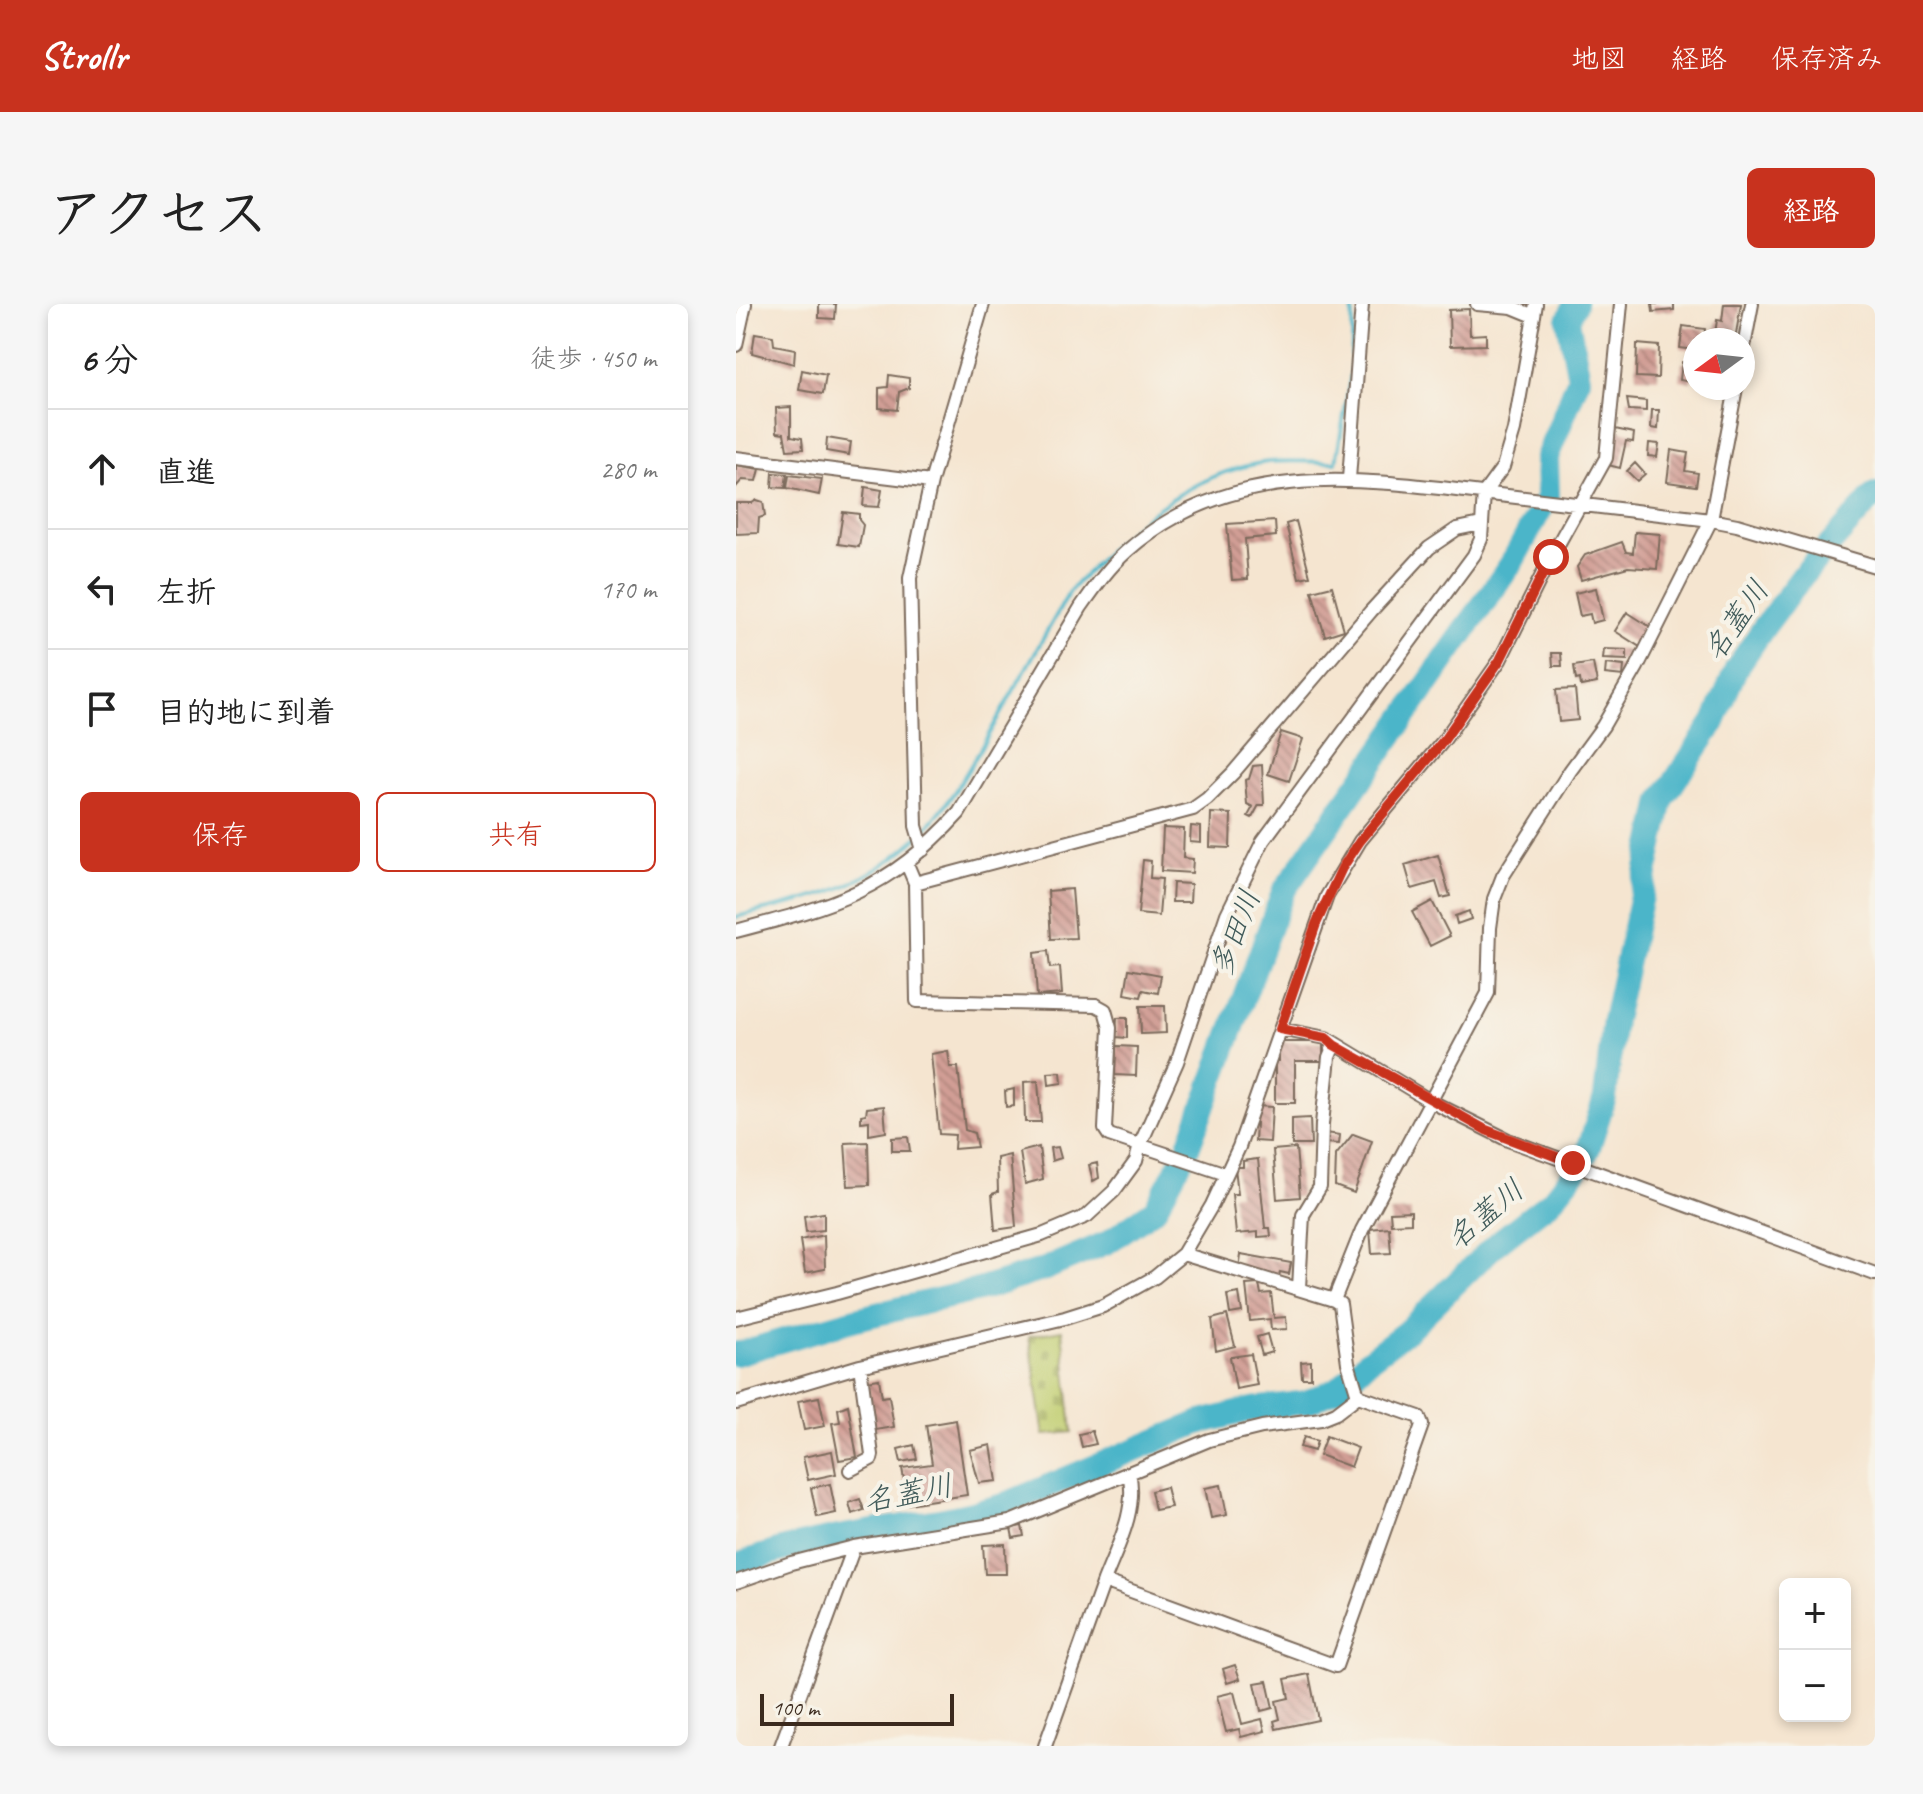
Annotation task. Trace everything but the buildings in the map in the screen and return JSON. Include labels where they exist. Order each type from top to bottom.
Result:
[{"type":"street","points":[[736,345],[745,304]]},
{"type":"street","points":[[921,842],[910,578],[931,482],[983,304]]},
{"type":"street","points":[[1349,479],[1362,304]]},
{"type":"street","points":[[736,1318],[837,1293],[1066,1227],[1087,1216],[1114,1191],[1136,1161],[1177,1062],[1227,914],[1263,841],[1474,555],[1481,539],[1481,524],[1490,494],[1503,467],[1514,430],[1535,310],[1477,304]]},
{"type":"street","points":[[736,1403],[860,1366],[1065,1318],[1103,1306],[1155,1277],[1183,1254],[1222,1172],[1239,1147],[1316,924],[1342,868],[1360,841],[1444,740],[1500,660],[1574,504],[1606,458],[1621,304]]},
{"type":"street","points":[[1748,328],[1752,304]]},
{"type":"street","points":[[1334,1300],[1362,1230],[1488,993],[1490,928],[1494,899],[1503,876],[1570,771],[1603,726],[1637,667],[1711,520],[1734,400]]},
{"type":"street","points":[[736,458],[931,482]]},
{"type":"street","points":[[736,931],[832,905],[907,864],[921,842],[959,813],[1081,607],[1104,575],[1128,550],[1178,516],[1231,493],[1292,481],[1349,479],[1490,494],[1711,520],[1845,555],[1875,566]]},
{"type":"street","points":[[915,883],[1193,809],[1233,773],[1429,548],[1457,529],[1481,524]]},
{"type":"street","points":[[907,864],[915,883],[917,1001],[1096,1005],[1105,1010],[1110,1028],[1105,1129],[1109,1135],[1222,1172]]},
{"type":"street","points":[[1280,1029],[1326,1038],[1432,1102],[1508,1140],[1875,1274]]},
{"type":"street","points":[[1299,1288],[1303,1215],[1320,1187],[1326,1084],[1329,1057],[1334,1045]]},
{"type":"street","points":[[1183,1254],[1299,1288],[1340,1304],[1348,1363],[1357,1392]]},
{"type":"street","points":[[850,1470],[865,1464],[872,1455],[860,1366]]},
{"type":"street","points":[[736,1582],[791,1563],[854,1547],[993,1525],[1038,1512],[1209,1440],[1239,1431],[1321,1419],[1336,1413],[1357,1392]]},
{"type":"street","points":[[1104,1581],[1336,1666],[1422,1425],[1419,1417],[1357,1392]]},
{"type":"street","points":[[1045,1746],[1130,1510],[1133,1498],[1129,1473]]},
{"type":"street","points":[[781,1746],[854,1547]]},
{"type":"green space","points":[[1062,1330],[1072,1432],[1044,1435],[1029,1336]]},
{"type":"waterway","points":[[736,917],[834,891],[875,870],[920,835],[938,815],[968,770],[1070,591],[1111,548],[1158,508],[1210,478],[1238,468],[1276,461],[1336,462],[1351,374],[1353,304]]},
{"type":"waterway","name":"多田川","points":[[736,1354],[856,1319],[982,1289],[1045,1269],[1108,1242],[1155,1209],[1188,1148],[1283,892],[1511,564],[1548,496],[1547,457],[1579,378],[1568,320],[1575,304]]},
{"type":"waterway","name":"名蓋川","points":[[736,1566],[801,1545],[970,1514],[1003,1505],[1198,1423],[1253,1409],[1307,1402],[1339,1388],[1407,1331],[1496,1244],[1551,1201],[1588,1150],[1605,1097],[1614,1020],[1662,800],[1714,722],[1736,669],[1765,626],[1804,574],[1875,494]]},
{"type":"route","points":[[1551,557],[1500,660],[1444,740],[1360,841],[1342,868],[1316,924],[1280,1029],[1326,1038],[1432,1102],[1486,1130],[1573,1163]]}]
